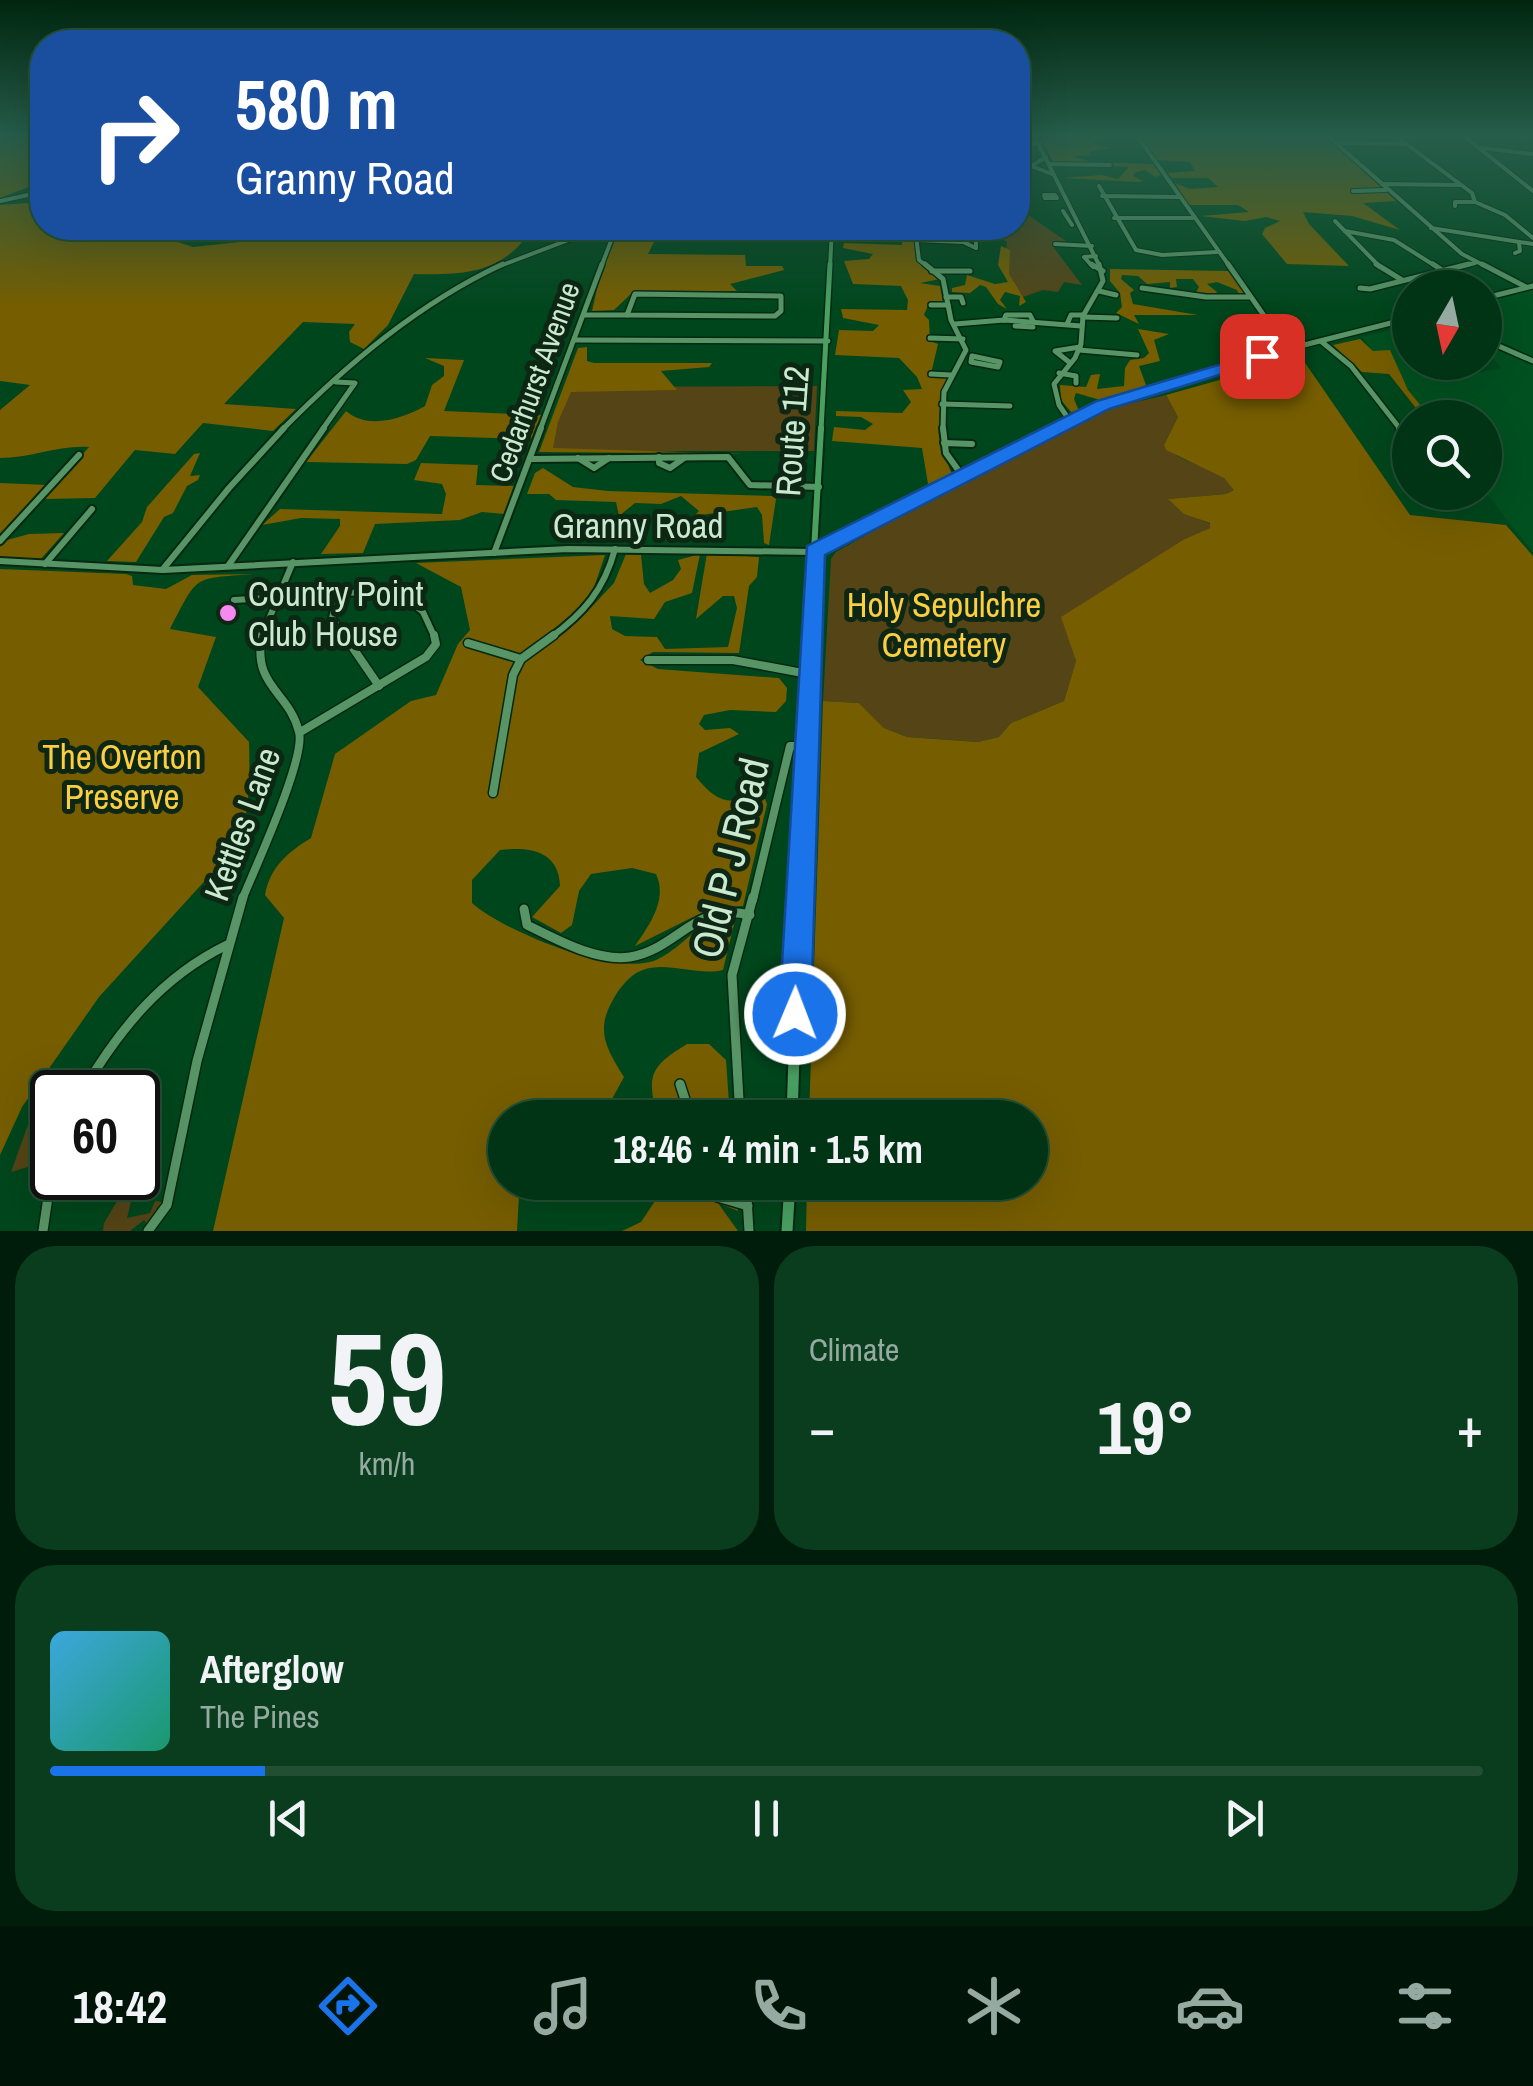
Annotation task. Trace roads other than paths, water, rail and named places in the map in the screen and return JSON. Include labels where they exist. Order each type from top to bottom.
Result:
[{"type":"main road","name":"Route 112","points":[[793,1100],[803,746],[832,240]]},
{"type":"main road","points":[[787,1231],[789,1200]]},
{"type":"street","points":[[1059,194],[1078,218],[1103,271],[1099,291],[1083,316],[1080,349],[1058,372],[1055,396],[1070,421]]},
{"type":"street","points":[[1177,194],[1288,350]]},
{"type":"street","points":[[1393,194],[1476,263],[1530,286]]},
{"type":"street","points":[[1469,194],[1475,202]]},
{"type":"street","points":[[0,201],[30,195]]},
{"type":"street","points":[[1179,197],[1102,196],[1131,246],[1139,251],[1162,255],[1218,252]]},
{"type":"street","points":[[1455,206],[1456,202],[1475,202],[1505,215],[1533,241]]},
{"type":"street","points":[[1064,211],[1072,225]]},
{"type":"street","points":[[1067,218],[1078,218]]},
{"type":"street","points":[[1114,218],[1194,218]]},
{"type":"street","points":[[1335,222],[1375,264],[1392,274]]},
{"type":"street","points":[[1431,228],[1462,230],[1519,243],[1533,241]]},
{"type":"street","points":[[1345,232],[1394,240],[1443,270],[1476,263]]},
{"type":"street","points":[[162,570],[220,495],[379,343],[466,284],[525,254],[565,240]]},
{"type":"street","name":"Cedarhurst Avenue","points":[[494,553],[612,240]]},
{"type":"street","points":[[968,354],[1000,362],[998,367],[971,362],[954,324],[943,279],[919,260],[917,240],[963,242],[976,248]]},
{"type":"street","points":[[1515,253],[1520,250],[1519,243]]},
{"type":"street","points":[[1054,244],[1092,246]]},
{"type":"street","points":[[1096,256],[1084,257],[1095,269],[1103,271]]},
{"type":"street","points":[[932,271],[970,271]]},
{"type":"street","points":[[1360,288],[1392,282]]},
{"type":"street","points":[[1502,293],[1530,286]]},
{"type":"street","points":[[1142,288],[1206,297],[1250,297]]},
{"type":"street","points":[[1099,291],[1116,295]]},
{"type":"street","points":[[584,315],[628,316],[778,315],[781,296],[634,294],[628,316]]},
{"type":"street","points":[[946,297],[961,297],[962,303]]},
{"type":"street","points":[[930,305],[948,305]]},
{"type":"street","points":[[1067,324],[1071,316],[1117,318]]},
{"type":"street","points":[[954,324],[1004,320],[1081,326]]},
{"type":"street","points":[[1014,326],[1032,323]]},
{"type":"street","points":[[1032,323],[1035,338]]},
{"type":"street","name":"Granny Road","points":[[0,561],[162,570],[615,548],[814,552],[1070,421],[1166,383],[1392,323]]},
{"type":"street","points":[[930,338],[963,339]]},
{"type":"street","points":[[575,340],[828,341]]},
{"type":"street","points":[[1322,342],[1351,366],[1392,419]]},
{"type":"street","points":[[1502,347],[1533,361]]},
{"type":"street","points":[[1070,362],[1055,351],[1080,349],[1137,355]]},
{"type":"street","points":[[961,474],[944,443],[942,404],[951,375],[968,354]]},
{"type":"street","points":[[1058,372],[1076,376],[1076,383]]},
{"type":"street","points":[[931,374],[951,375]]},
{"type":"street","points":[[228,566],[354,382],[334,382]]},
{"type":"street","points":[[942,404],[1010,406]]},
{"type":"street","points":[[944,443],[972,444]]},
{"type":"street","points":[[0,541],[79,456]]},
{"type":"street","points":[[530,459],[728,457],[750,485],[819,487]]},
{"type":"street","points":[[44,564],[92,509]]},
{"type":"street","points":[[493,794],[504,754],[502,705],[521,659],[598,598],[615,548]]},
{"type":"street","name":"Kettles Lane","points":[[148,1231],[167,1205],[171,1192],[228,944],[261,845],[301,748],[302,731],[259,664],[261,642],[293,562]]},
{"type":"street","points":[[234,600],[402,592],[430,623],[436,636],[432,651],[302,731]]},
{"type":"street","points":[[338,593],[332,618],[379,686]]},
{"type":"street","points":[[468,643],[521,659]]},
{"type":"street","points":[[648,660],[733,660],[808,674]]},
{"type":"street","name":"Old P J Road","points":[[739,1100],[732,975],[790,746],[803,746]]},
{"type":"street","points":[[524,909],[527,925],[546,934],[588,950],[630,958],[718,911],[736,910],[750,915]]},
{"type":"street","name":"Kettles Lane","points":[[95,1070],[163,986],[199,958],[228,944]]},
{"type":"street","points":[[680,1084],[685,1100]]},
{"type":"street","points":[[44,1231],[48,1200]]},
{"type":"street","points":[[728,1200],[748,1206]]},
{"type":"street","points":[[748,1200],[749,1231]]},
{"type":"place","name":"Country Point Club House","points":[[228,613]]},
{"type":"park label","name":"Holy Sepulchre Cemetery","points":[[944,624]]},
{"type":"park label","name":"The Overton Preserve","points":[[122,776]]}]
